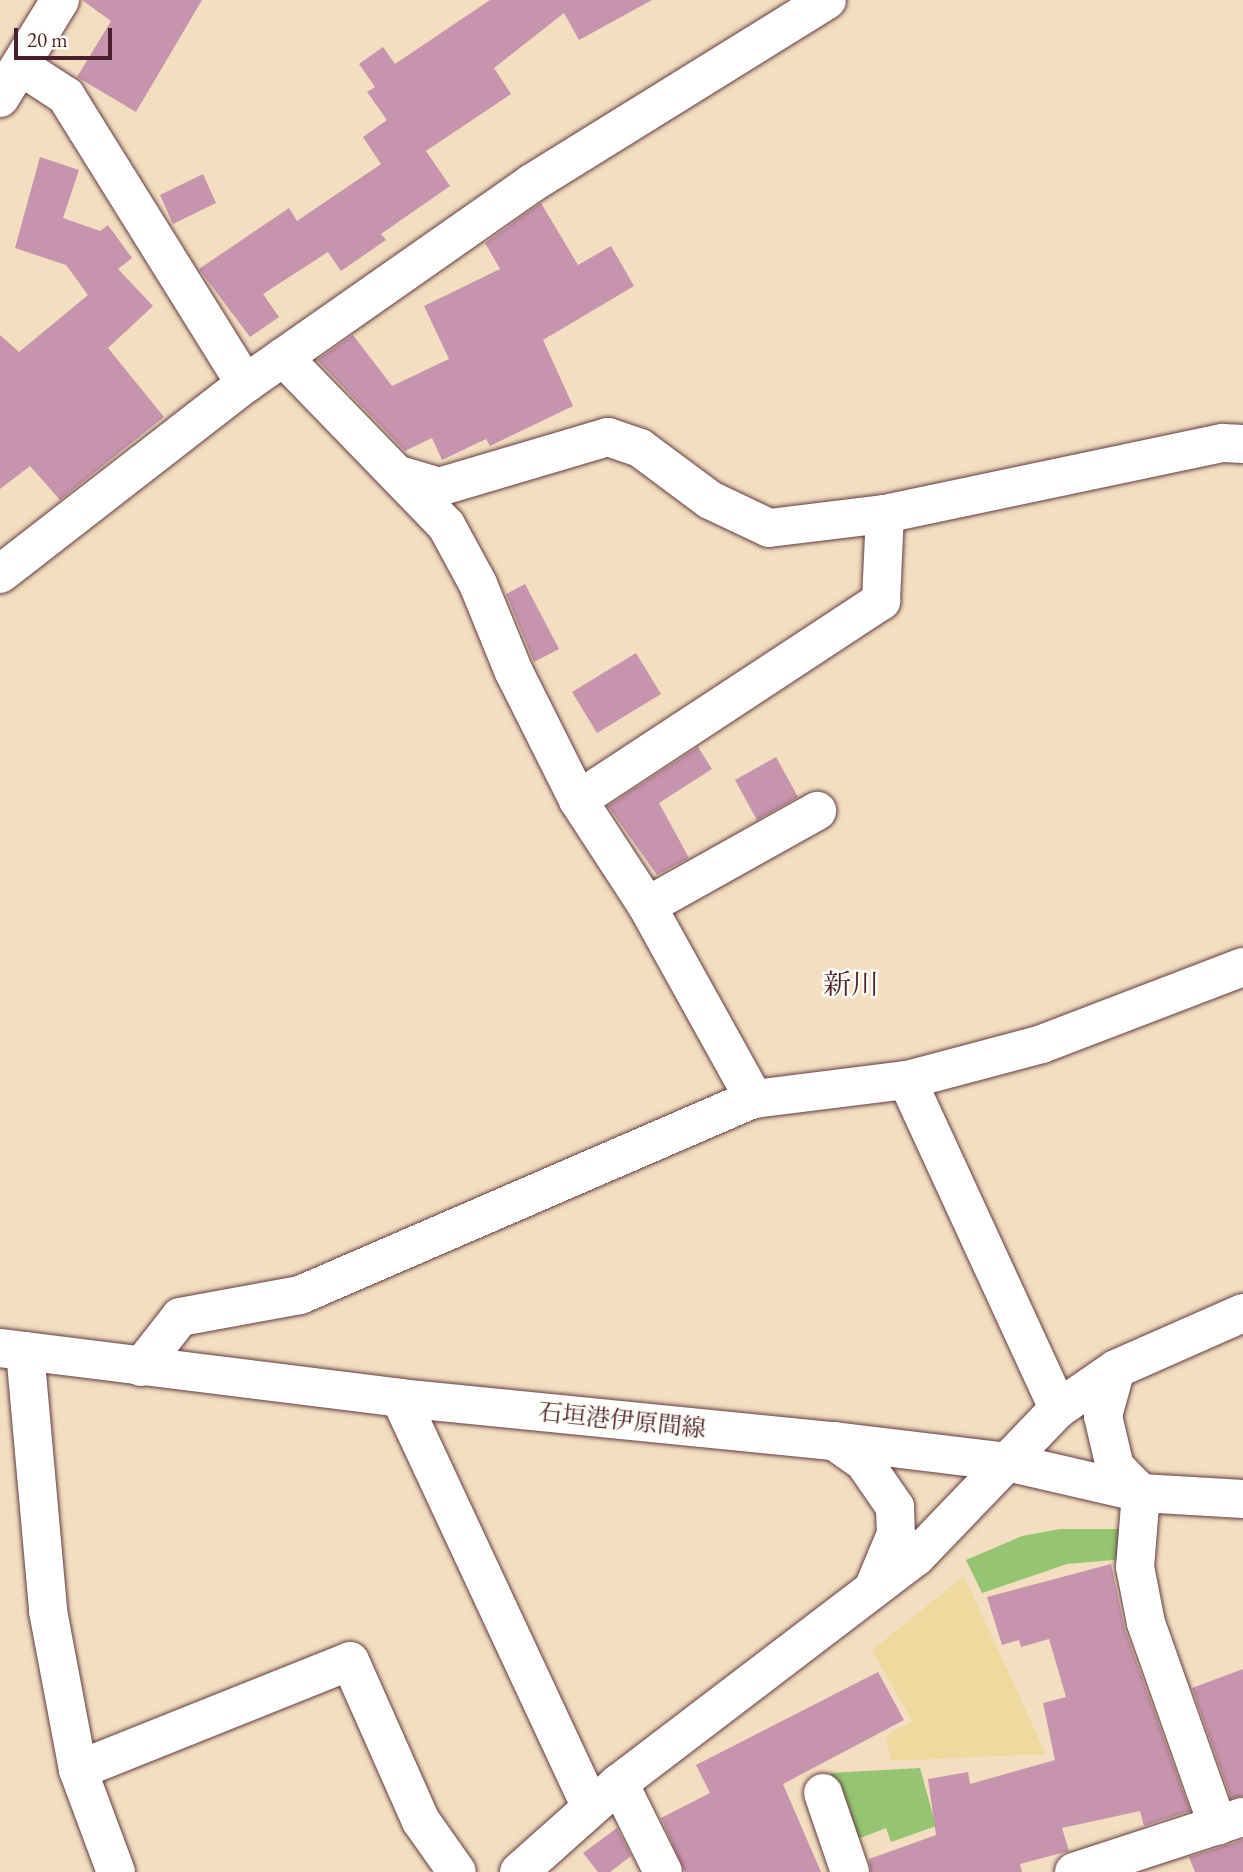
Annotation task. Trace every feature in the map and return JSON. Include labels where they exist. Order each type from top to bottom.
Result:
[{"type":"street","points":[[0,98],[60,0]]},
{"type":"street","points":[[0,574],[245,384],[532,183],[827,0]]},
{"type":"street","points":[[20,66],[66,96],[245,384]]},
{"type":"street","points":[[284,357],[399,475],[452,537],[578,800],[647,906],[754,1099]]},
{"type":"street","points":[[399,475],[439,487],[608,437],[640,449],[710,500],[769,528],[885,514],[1223,443],[1243,444]]},
{"type":"street","points":[[578,800],[881,601],[885,514]]},
{"type":"street","points":[[647,906],[817,811]]},
{"type":"street","points":[[141,1367],[180,1317],[300,1295],[754,1099],[907,1080],[1042,1044],[1243,967]]},
{"type":"street","points":[[907,1080],[1058,1409]]},
{"type":"street","points":[[519,1872],[605,1795],[916,1557],[1058,1409],[1116,1368],[1243,1313]]},
{"type":"street","points":[[13,1349],[48,1611],[78,1770],[116,1872]]},
{"type":"street","name":"石垣港伊原間線","points":[[13,1349],[400,1398],[834,1441],[1007,1462],[1141,1493],[1243,1499]]},
{"type":"street","points":[[1074,1872],[1231,1822],[1146,1623],[1135,1567],[1141,1493],[1115,1467],[1108,1448],[1103,1416],[1116,1368]]},
{"type":"street","points":[[400,1398],[605,1795],[663,1872]]},
{"type":"street","points":[[834,1441],[864,1462],[895,1507],[896,1534],[871,1594]]},
{"type":"street","points":[[78,1770],[350,1661],[421,1821],[457,1872]]},
{"type":"street","points":[[823,1793],[849,1872]]},
{"type":"green space","points":[[1060,1529],[1121,1529],[1125,1559],[1067,1564],[982,1593],[966,1560],[1022,1536]]},
{"type":"green space","points":[[920,1768],[936,1826],[891,1842],[886,1828],[855,1840],[830,1773]]},
{"type":"sand","points":[[964,1576],[1046,1754],[891,1761],[886,1736],[912,1721],[872,1650]]},
{"type":"building","points":[[82,0],[202,0],[136,112],[77,77],[111,21]]},
{"type":"building","points":[[490,0],[652,0],[579,40],[564,13],[494,68],[511,94],[426,151],[450,186],[381,234],[386,240],[341,271],[328,252],[263,294],[279,317],[250,337],[199,269],[289,208],[297,221],[381,164],[363,137],[387,120],[367,92],[375,87],[359,64],[383,47],[395,64]]},
{"type":"building","points":[[40,157],[79,170],[63,218],[100,231],[108,225],[132,258],[118,269],[153,306],[108,348],[164,417],[60,500],[30,466],[0,489],[0,335],[19,352],[88,295],[66,265],[15,248]]},
{"type":"building","points":[[203,174],[216,203],[173,224],[160,195]]},
{"type":"building","points":[[541,203],[578,265],[611,246],[634,286],[543,340],[573,406],[490,446],[486,439],[442,460],[432,438],[405,451],[317,360],[353,335],[392,386],[449,359],[424,306],[500,269],[485,243]]},
{"type":"building","points":[[525,584],[559,649],[534,662],[506,594]]},
{"type":"building","points":[[636,653],[661,694],[597,733],[572,692]]},
{"type":"building","points":[[698,747],[712,769],[659,803],[689,858],[657,875],[608,806]]},
{"type":"building","points":[[776,757],[798,797],[757,820],[735,780]]},
{"type":"building","points":[[1111,1564],[1125,1630],[1190,1811],[1144,1826],[1140,1811],[1062,1828],[1069,1851],[1020,1864],[1022,1872],[871,1872],[869,1859],[936,1835],[928,1779],[968,1772],[970,1784],[1055,1760],[1043,1703],[1066,1697],[1049,1639],[1021,1647],[1019,1640],[1002,1645],[987,1597]]},
{"type":"building","points":[[1243,1669],[1243,1796],[1231,1798],[1192,1688]]},
{"type":"building","points":[[878,1672],[904,1720],[783,1784],[821,1872],[685,1872],[661,1818],[710,1793],[696,1765]]},
{"type":"building","points":[[617,1828],[631,1856],[610,1872],[598,1872],[583,1853]]},
{"type":"building","points":[[1243,1840],[1243,1872],[1195,1872],[1189,1857]]},
{"type":"district","name":"新川","points":[[851,984]]}]
